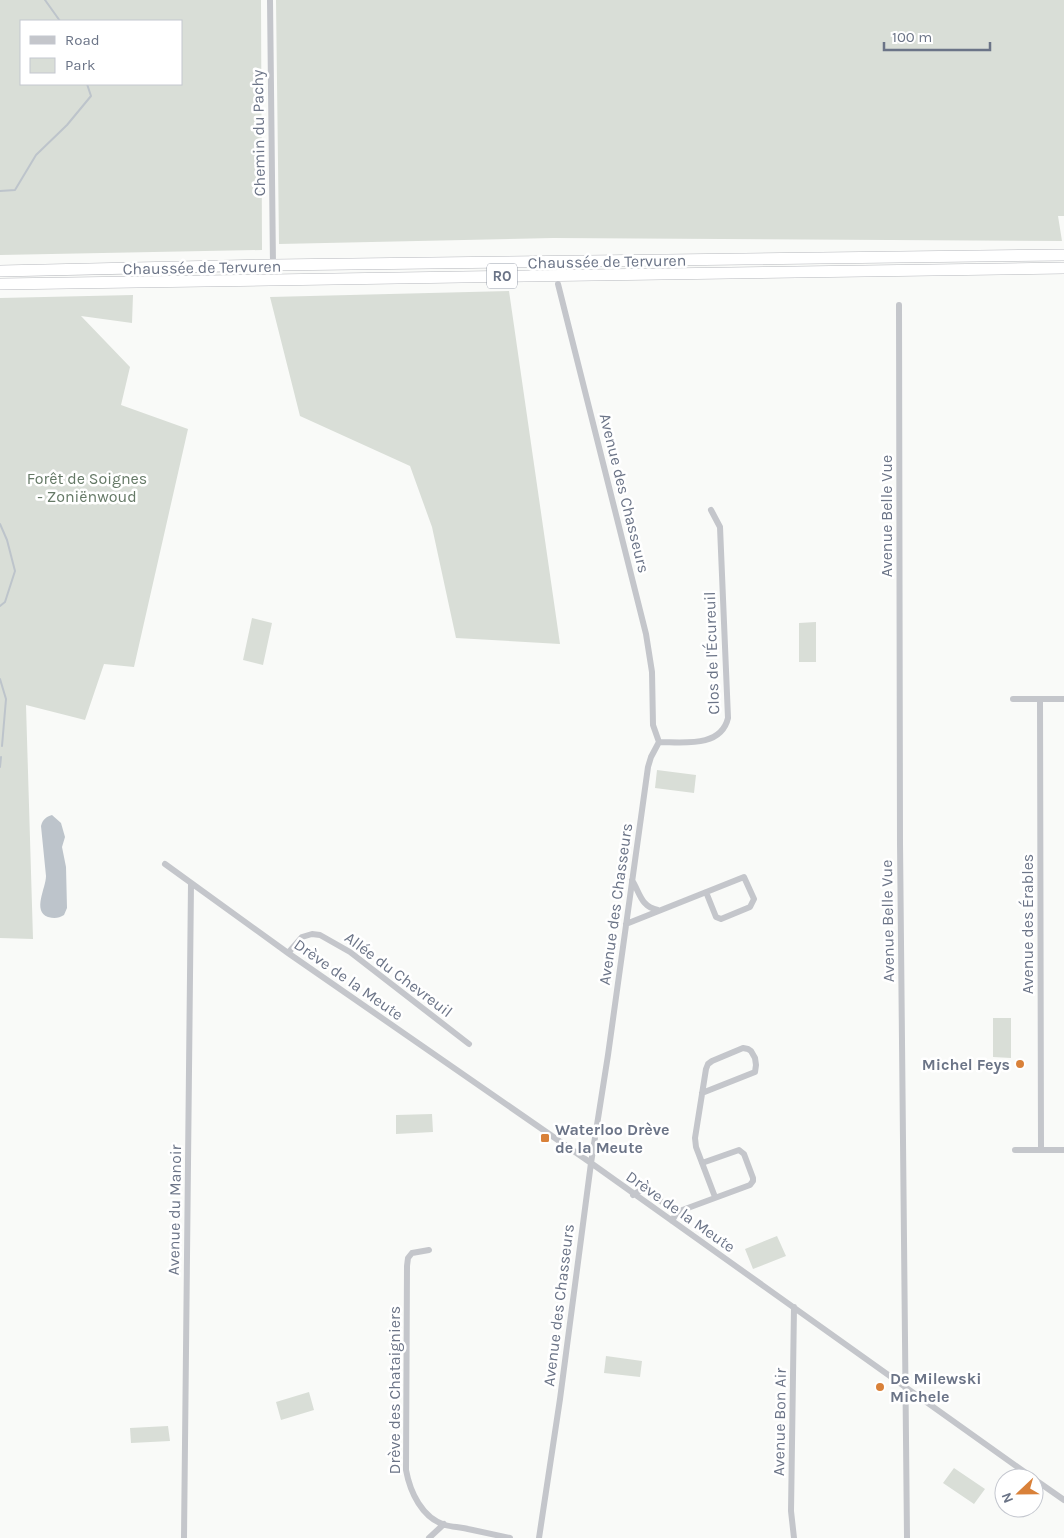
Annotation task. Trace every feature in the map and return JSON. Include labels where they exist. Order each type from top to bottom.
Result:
[{"type":"highway","name":"Chaussée de Tervuren","points":[[0,271],[1064,255]]},
{"type":"highway","name":"Chaussée de Tervuren","points":[[0,284],[1064,268]]},
{"type":"street","name":"Chemin du Pachy","points":[[270,0],[273,266]]},
{"type":"street","name":"Avenue des Chasseurs","points":[[539,1538],[561,1390],[590,1163],[608,1055],[648,767],[659,742],[653,725],[652,672],[646,634],[558,284]]},
{"type":"street","name":"Avenue Belle Vue","points":[[899,305],[900,843],[906,1538]]},
{"type":"street","name":"Clos de l'Écureuil","points":[[659,742],[704,741],[713,738],[726,726],[728,718],[720,527],[711,510]]},
{"type":"street","points":[[1013,699],[1064,699]]},
{"type":"street","name":"Avenue des Érables","points":[[1040,699],[1041,1150]]},
{"type":"street","name":"Drève de la Meute","points":[[166,864],[288,954],[590,1163],[1020,1468]]},
{"type":"street","points":[[626,924],[659,910],[744,877],[754,902],[750,907],[721,919],[716,917],[706,892]]},
{"type":"street","points":[[632,880],[644,904],[650,909],[659,910]]},
{"type":"street","name":"Avenue du Manoir","points":[[184,1538],[191,882]]},
{"type":"street","name":"Allée du Chevreuil","points":[[288,954],[302,937],[312,934],[320,935],[350,952],[469,1044]]},
{"type":"street","points":[[702,1093],[755,1072],[756,1065],[751,1051],[748,1048],[743,1048],[716,1058],[708,1064],[702,1093],[695,1138],[696,1147],[715,1197]]},
{"type":"street","points":[[672,1221],[677,1212],[750,1185],[753,1181],[744,1154],[739,1150],[702,1163]]},
{"type":"street","points":[[1015,1150],[1064,1150]]},
{"type":"street","points":[[633,1195],[645,1190],[677,1212]]},
{"type":"street","name":"Drève des Chataigniers","points":[[429,1250],[412,1253],[408,1258],[407,1266],[406,1470],[409,1484],[414,1496],[428,1514],[444,1524],[510,1538]]},
{"type":"street","name":"Avenue Bon Air","points":[[794,1307],[791,1511],[794,1538]]},
{"type":"street","name":"Drève de la Meute","points":[[1044,1485],[1064,1500]]},
{"type":"street","points":[[429,1538],[444,1524]]},
{"type":"green space","points":[[0,0],[261,0],[262,250],[0,255]]},
{"type":"green space","points":[[276,0],[1064,0],[1064,216],[1058,216],[1062,241],[553,238],[279,244]]},
{"type":"green space","points":[[509,291],[560,644],[456,638],[432,527],[410,466],[300,416],[270,297]]},
{"type":"green space","name":"Forêt de Soignes - Zoniënwoud","points":[[133,295],[132,323],[81,316],[130,367],[121,405],[188,429],[134,667],[104,664],[85,720],[26,705],[33,939],[0,938],[0,298]]},
{"type":"green space","points":[[252,618],[272,623],[263,665],[243,660]]},
{"type":"green space","points":[[816,622],[816,662],[799,662],[799,623]]},
{"type":"green space","points":[[657,770],[696,775],[694,793],[655,788]]},
{"type":"green space","points":[[993,1018],[1011,1018],[1011,1058],[993,1057]]},
{"type":"green space","points":[[432,1114],[433,1132],[396,1134],[396,1115]]},
{"type":"green space","points":[[777,1236],[786,1256],[753,1269],[745,1249]]},
{"type":"green space","points":[[606,1356],[642,1361],[640,1377],[604,1373]]},
{"type":"green space","points":[[309,1392],[314,1410],[281,1420],[276,1402]]},
{"type":"green space","points":[[168,1426],[170,1441],[131,1443],[130,1428]]},
{"type":"green space","points":[[954,1468],[985,1489],[974,1504],[943,1483]]},
{"type":"shaded area","points":[[52,815],[61,823],[65,837],[62,847],[66,867],[67,908],[64,915],[55,918],[43,914],[40,905],[46,876],[41,826],[45,819]]},
{"type":"waterway","points":[[45,0],[59,20]]},
{"type":"waterway","points":[[0,191],[15,190],[36,155],[67,125],[91,96],[87,85]]},
{"type":"waterway","points":[[0,524],[7,540],[15,571],[5,602],[0,606]]},
{"type":"waterway","points":[[0,679],[6,699],[2,746]]},
{"type":"waterway","points":[[0,767],[1,757]]},
{"type":"place","name":"Michel Feys","points":[[1020,1064]]},
{"type":"place","name":"Waterloo Drève de la Meute","points":[[545,1138]]},
{"type":"place","name":"De Milewski Michele","points":[[880,1387]]}]
